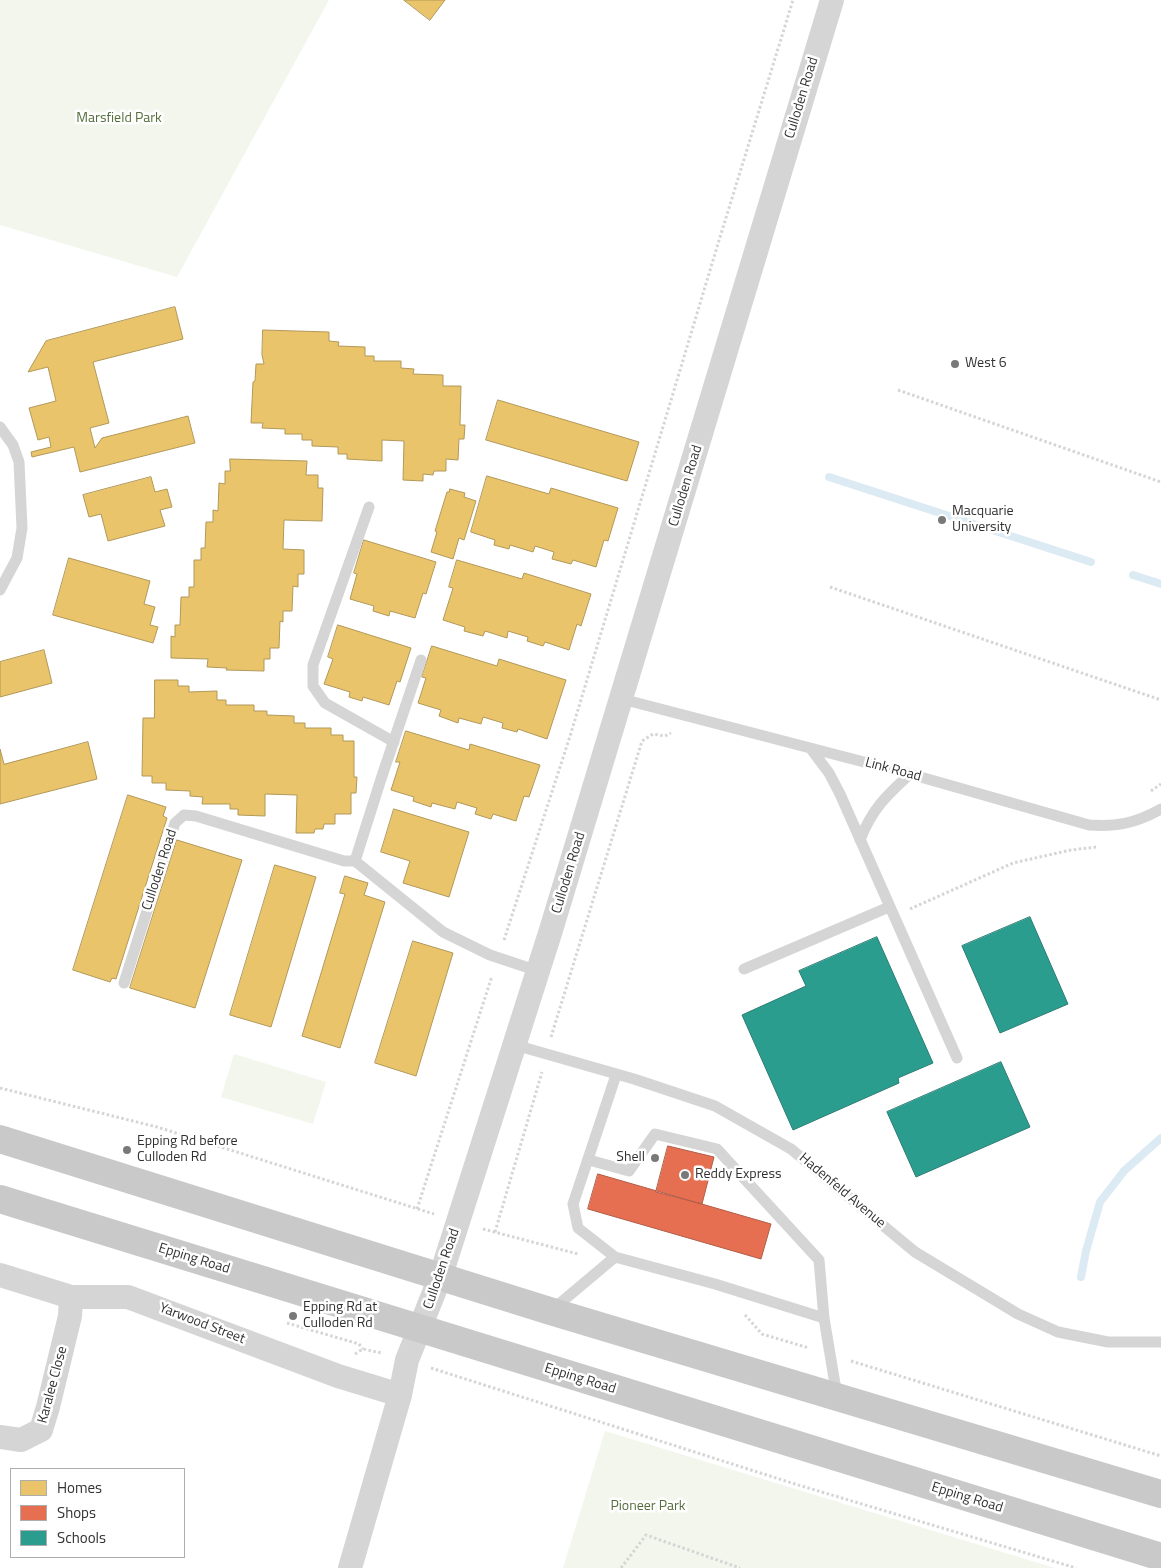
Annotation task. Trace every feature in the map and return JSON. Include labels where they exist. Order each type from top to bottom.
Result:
[{"type":"main road","points":[[0,1139],[441,1275],[550,1311],[1161,1494]]},
{"type":"main road","name":"Epping Road","points":[[0,1199],[1161,1557]]},
{"type":"street","name":"Culloden Road","points":[[350,1568],[400,1395],[407,1360],[441,1275],[515,1045],[622,699],[832,0]]},
{"type":"street","name":"Yarwood Street","points":[[0,1275],[71,1297],[128,1297],[338,1376],[400,1395]]},
{"type":"street","name":"Karalee Close","points":[[0,1437],[21,1440],[41,1430],[70,1316],[71,1297]]},
{"type":"lane","points":[[0,427],[13,445],[20,462],[22,528],[17,558],[0,590]]},
{"type":"lane","points":[[369,507],[313,665],[313,686],[325,703],[394,742]]},
{"type":"lane","points":[[355,861],[421,660]]},
{"type":"lane","name":"Link Road","points":[[622,699],[910,774],[1089,825],[1109,826],[1134,822],[1161,809]]},
{"type":"lane","points":[[811,749],[829,773],[836,787],[957,1058]]},
{"type":"lane","points":[[860,840],[868,820],[880,803],[910,774]]},
{"type":"lane","name":"Culloden Road","points":[[124,983],[175,823],[184,815],[196,816],[344,860],[355,861],[442,932],[499,957],[538,971]]},
{"type":"lane","points":[[744,969],[891,911]]},
{"type":"lane","name":"Hadenfeld Avenue","points":[[515,1045],[634,1079],[715,1106],[791,1149],[915,1252],[1018,1314],[1058,1332],[1100,1341],[1127,1343],[1161,1342]]},
{"type":"lane","points":[[616,1075],[573,1204],[578,1228],[615,1257],[715,1284],[824,1318]]},
{"type":"lane","points":[[589,1160],[629,1171],[654,1134],[717,1148],[819,1260],[824,1318],[837,1398]]},
{"type":"lane","points":[[550,1311],[615,1257]]},
{"type":"path","points":[[417,1209],[571,733],[708,275],[793,0]]},
{"type":"path","points":[[898,390],[1161,482]]},
{"type":"path","points":[[830,587],[1161,700]]},
{"type":"path","points":[[495,1232],[546,1054],[642,741],[653,734],[665,736],[672,733]]},
{"type":"path","points":[[891,911],[1013,863],[1072,850],[1106,845]]},
{"type":"path","points":[[0,1088],[157,1127],[458,1222]]},
{"type":"path","points":[[287,1323],[359,1344],[363,1349]]},
{"type":"path","points":[[338,1376],[356,1354],[363,1349],[375,1350],[795,1484],[1076,1568]]},
{"type":"path","points":[[621,1568],[646,1535],[740,1568]]},
{"type":"green space","name":"Marsfield Park","points":[[0,0],[329,0],[177,277],[0,225]]},
{"type":"green space","points":[[234,1054],[326,1082],[313,1124],[221,1097]]},
{"type":"green space","name":"Pioneer Park","points":[[605,1431],[1055,1568],[563,1568]]},
{"type":"building: Homes","points":[[404,0],[445,0],[430,20]]},
{"type":"building: Homes","points":[[175,307],[183,339],[93,362],[109,423],[90,428],[95,448],[102,438],[188,416],[195,443],[80,472],[74,447],[32,457],[31,452],[51,447],[49,437],[38,440],[29,408],[56,401],[48,367],[28,372],[46,341]]},
{"type":"building: Homes","points":[[263,330],[329,332],[329,341],[339,342],[338,346],[365,347],[365,356],[374,356],[374,361],[401,361],[401,368],[414,369],[413,374],[443,375],[443,386],[461,386],[460,425],[465,425],[464,439],[459,439],[458,460],[446,459],[446,471],[434,471],[433,475],[423,474],[423,481],[403,480],[404,441],[382,440],[382,461],[347,459],[347,454],[338,454],[338,447],[312,446],[312,440],[302,440],[302,434],[285,434],[285,429],[262,428],[263,423],[251,423],[256,364],[264,364],[262,355]]},
{"type":"building: Homes","points":[[498,400],[639,442],[627,481],[486,440]]},
{"type":"building: Homes","points":[[230,459],[307,461],[306,475],[318,475],[318,488],[323,488],[322,521],[284,520],[283,549],[304,550],[304,574],[298,574],[298,587],[293,586],[292,611],[283,611],[283,622],[280,621],[279,648],[270,648],[270,659],[264,659],[264,671],[226,670],[227,668],[207,667],[208,659],[171,658],[171,636],[175,637],[175,625],[180,625],[181,597],[189,597],[189,587],[194,587],[194,560],[201,560],[201,548],[205,548],[206,522],[213,522],[213,510],[218,511],[219,483],[225,484],[225,471],[230,471]]},
{"type":"building: Homes","points":[[487,476],[549,494],[551,488],[618,508],[608,541],[604,540],[596,567],[573,560],[571,564],[552,559],[554,552],[535,546],[533,552],[510,545],[509,549],[494,545],[495,540],[471,532]]},
{"type":"building: Homes","points":[[151,477],[155,492],[167,489],[172,507],[160,510],[165,526],[108,541],[101,514],[89,517],[83,495]]},
{"type":"building: Homes","points":[[450,489],[465,493],[464,497],[476,501],[464,540],[459,538],[453,559],[431,552],[437,532],[435,531],[447,492]]},
{"type":"building: Homes","points":[[364,540],[436,562],[426,594],[423,593],[415,618],[390,611],[389,616],[373,611],[374,606],[350,599],[357,574],[354,573]]},
{"type":"building: Homes","points":[[69,558],[150,581],[144,604],[155,607],[150,625],[158,627],[153,643],[53,615]]},
{"type":"building: Homes","points":[[457,560],[522,579],[524,573],[591,594],[581,626],[577,624],[569,650],[545,642],[543,646],[527,641],[528,637],[508,631],[507,638],[485,631],[483,636],[464,631],[465,627],[443,620],[453,588],[449,587]]},
{"type":"building: Homes","points":[[338,625],[411,648],[400,682],[397,681],[389,705],[363,697],[362,701],[349,697],[350,692],[324,684],[333,659],[328,657]]},
{"type":"building: Homes","points":[[432,646],[497,666],[499,659],[566,680],[547,739],[518,729],[517,732],[502,728],[503,723],[483,717],[481,724],[459,718],[458,723],[439,716],[441,710],[418,703],[426,678],[422,677]]},
{"type":"building: Homes","points":[[44,650],[52,683],[0,697],[0,662]]},
{"type":"building: Homes","points":[[155,680],[178,680],[178,686],[189,686],[189,692],[217,691],[217,700],[226,700],[226,705],[254,705],[254,711],[267,711],[267,715],[294,716],[294,723],[305,723],[305,728],[331,728],[331,735],[343,735],[343,741],[354,741],[354,777],[357,777],[356,793],[351,793],[351,814],[335,814],[335,824],[324,824],[323,829],[315,829],[314,833],[296,833],[297,795],[265,794],[265,816],[238,815],[238,809],[230,809],[230,804],[202,804],[203,797],[190,796],[190,791],[166,790],[166,783],[152,783],[152,776],[142,776],[143,718],[154,718]]},
{"type":"building: Homes","points":[[406,731],[469,750],[470,744],[540,765],[529,797],[524,796],[516,821],[493,814],[491,819],[475,814],[477,808],[457,802],[455,809],[432,803],[431,807],[413,801],[414,797],[391,790],[400,762],[396,762]]},
{"type":"building: Homes","points":[[88,742],[97,779],[0,804],[0,749],[4,764]]},
{"type":"building: Homes","points":[[128,795],[166,807],[163,816],[167,818],[116,979],[112,978],[110,982],[73,970]]},
{"type":"building: Homes","points":[[394,809],[469,832],[449,897],[403,883],[410,861],[381,852]]},
{"type":"building: Homes","points":[[177,840],[242,860],[195,1008],[130,988]]},
{"type":"building: Homes","points":[[275,865],[316,877],[271,1027],[230,1015]]},
{"type":"building: Homes","points":[[345,876],[368,883],[364,895],[385,902],[340,1048],[302,1036],[345,894],[340,893]]},
{"type":"building: Homes","points":[[413,941],[453,953],[416,1076],[375,1063]]},
{"type":"building: Shops","name":"Reddy Express","points":[[668,1146],[714,1157],[702,1204],[656,1192]]},
{"type":"building: Shops","points":[[598,1174],[771,1224],[761,1259],[588,1209]]},
{"type":"building: Schools","points":[[1030,917],[1068,1004],[1000,1033],[962,946]]},
{"type":"building: Schools","points":[[877,937],[933,1063],[898,1078],[899,1083],[793,1130],[742,1015],[806,986],[799,971]]},
{"type":"building: Schools","points":[[1001,1062],[1030,1127],[916,1177],[887,1112]]},
{"type":"waterway","points":[[829,477],[1091,562]]},
{"type":"waterway","points":[[1133,575],[1161,584]]},
{"type":"waterway","points":[[1081,1277],[1086,1251],[1100,1202],[1124,1171],[1161,1138]]},
{"type":"place","name":"West 6","points":[[955,364]]},
{"type":"place","name":"Macquarie University","points":[[942,520]]},
{"type":"place","name":"Epping Rd before Culloden Rd","points":[[127,1150]]},
{"type":"place","name":"Shell","points":[[655,1158]]},
{"type":"place","name":"Reddy Express","points":[[685,1175]]},
{"type":"place","name":"Epping Rd at Culloden Rd","points":[[293,1316]]}]
